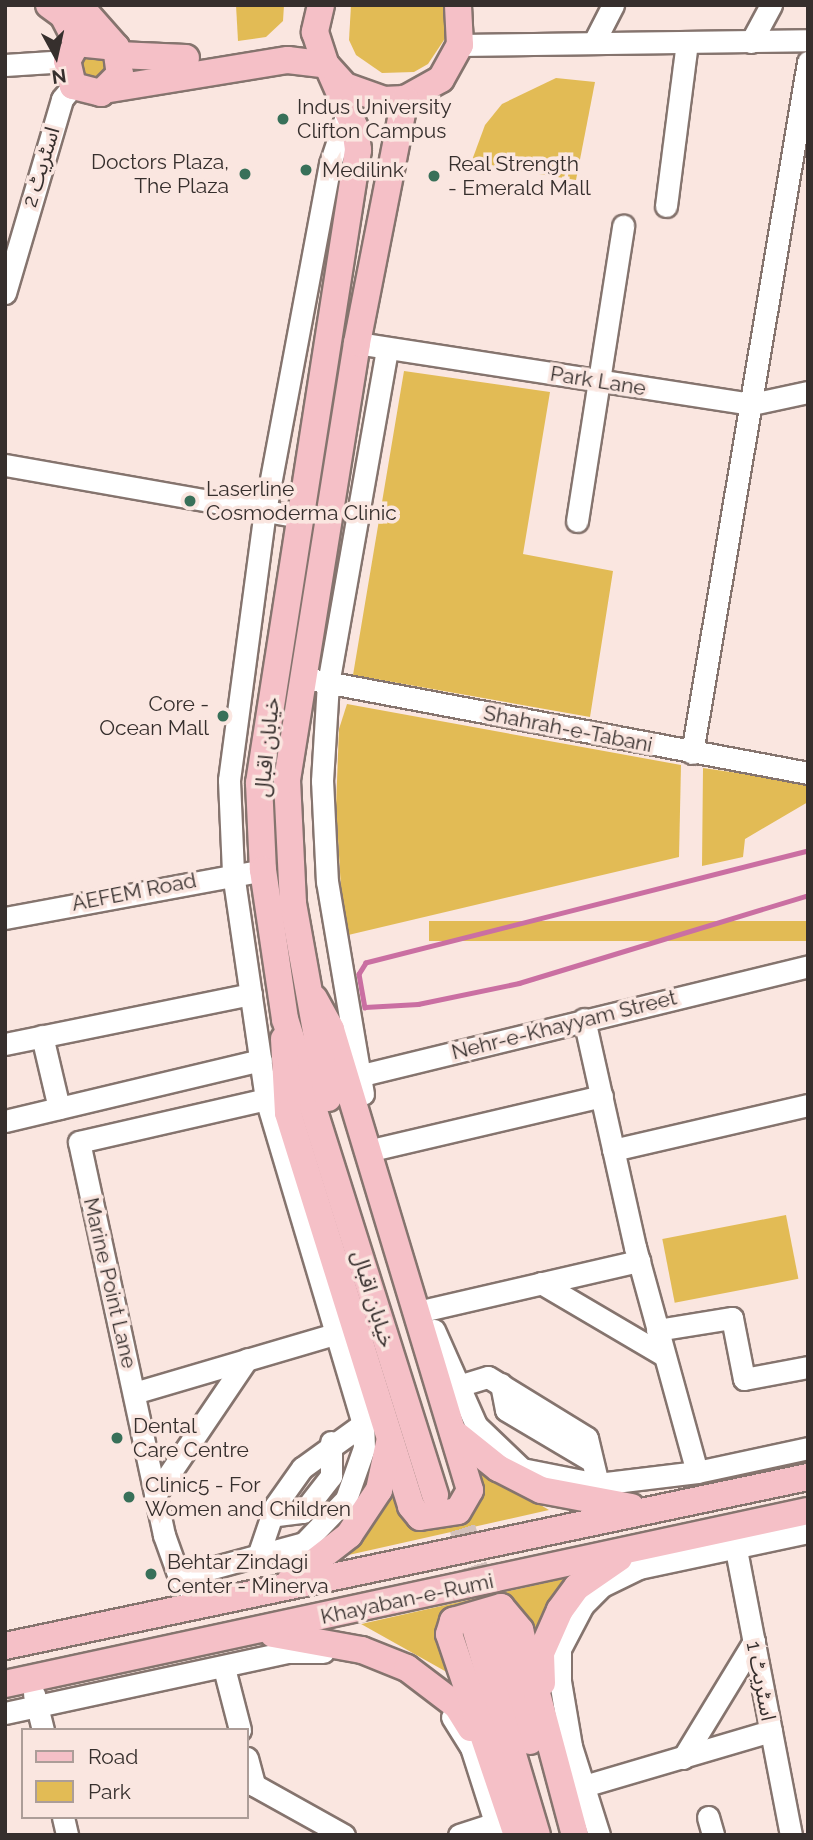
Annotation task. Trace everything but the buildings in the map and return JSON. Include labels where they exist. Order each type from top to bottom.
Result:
[{"type":"main road","points":[[49,5],[63,15],[73,63],[90,94],[288,60],[328,68],[363,96],[405,99],[440,79],[460,45],[458,5]]},
{"type":"main road","points":[[79,5],[117,51],[120,74],[110,89]]},
{"type":"main road","points":[[73,63],[117,51],[155,61],[268,49],[315,32],[321,5]]},
{"type":"main road","name":"خیابان اقبال","points":[[315,32],[348,110],[358,150],[318,388],[259,783],[263,870],[285,1018],[443,1493],[340,1073],[303,978],[287,780],[357,343],[405,99]]},
{"type":"main road","points":[[355,173],[369,115],[388,108],[397,133]]},
{"type":"main road","points":[[285,1018],[288,1114],[390,1434],[420,1517],[466,1504],[470,1490],[340,1073]]},
{"type":"main road","points":[[453,1432],[498,1468],[541,1490],[657,1510]]},
{"type":"main road","points":[[274,1591],[313,1552],[349,1535],[379,1490],[390,1434]]},
{"type":"main road","name":"Khayaban-e-Rumi","points":[[5,1646],[808,1477]]},
{"type":"main road","name":"Khayaban-e-Rumi","points":[[18,1681],[253,1631],[637,1558],[734,1537],[808,1511]]},
{"type":"main road","points":[[544,1731],[541,1653],[548,1631],[577,1587],[637,1558]]},
{"type":"main road","points":[[503,1831],[451,1647],[453,1621],[500,1607],[512,1616],[575,1835]]},
{"type":"main road","points":[[537,1835],[482,1622],[561,1835]]},
{"type":"main road","points":[[253,1631],[407,1668],[457,1706],[480,1748]]},
{"type":"street","points":[[594,42],[613,5]]},
{"type":"street","points":[[751,41],[771,5]]},
{"type":"street","points":[[460,45],[808,40]]},
{"type":"street","points":[[666,206],[687,42]]},
{"type":"street","points":[[692,753],[808,62]]},
{"type":"street","points":[[5,65],[73,63]]},
{"type":"street","name":"اسٹریٹ 2","points":[[5,293],[73,63]]},
{"type":"street","points":[[179,1577],[257,1559],[313,1552],[353,1486],[364,1448],[363,1424],[267,1099],[233,872],[229,779],[265,511],[330,163],[348,110]]},
{"type":"street","points":[[577,521],[623,226]]},
{"type":"street","name":"Park Lane","points":[[357,343],[752,404],[808,392]]},
{"type":"street","points":[[387,349],[328,684],[322,781],[327,882],[340,1073],[380,1148],[426,1310],[455,1387],[488,1443],[522,1469],[598,1484],[697,1472],[808,1448]]},
{"type":"street","points":[[289,381],[318,388]]},
{"type":"street","points":[[5,465],[299,517]]},
{"type":"street","name":"Shahrah-e-Tabani","points":[[303,676],[328,684],[808,773]]},
{"type":"street","name":"AEFEM Road","points":[[5,918],[233,872],[263,870]]},
{"type":"street","name":"Nehr-e-Khayyam Street","points":[[340,1073],[584,1019],[808,965]]},
{"type":"street","points":[[5,1044],[251,993]]},
{"type":"street","points":[[584,1019],[639,1261],[697,1472]]},
{"type":"street","points":[[42,1036],[59,1108]]},
{"type":"street","points":[[5,1121],[261,1060]]},
{"type":"street","points":[[380,1148],[602,1096]]},
{"type":"street","name":"Marine Point Lane","points":[[201,1604],[179,1577],[155,1495],[79,1142],[267,1099]]},
{"type":"street","points":[[613,1150],[808,1105]]},
{"type":"street","points":[[426,1310],[639,1261]]},
{"type":"street","points":[[541,1283],[663,1355]]},
{"type":"street","points":[[657,1330],[732,1318],[744,1379],[808,1367]]},
{"type":"street","points":[[134,1392],[335,1334]]},
{"type":"street","points":[[155,1495],[247,1359]]},
{"type":"street","points":[[455,1387],[488,1377],[501,1384],[506,1409],[592,1461],[598,1484]]},
{"type":"street","points":[[257,1559],[277,1515],[275,1506],[302,1468],[331,1442],[363,1424]]},
{"type":"street","points":[[743,1462],[754,1488]]},
{"type":"street","points":[[734,1537],[808,1532]]},
{"type":"street","name":"اسٹریٹ 1","points":[[734,1537],[771,1731],[796,1827]]},
{"type":"street","points":[[599,1835],[563,1710],[560,1649],[583,1605],[637,1558]]},
{"type":"street","points":[[683,1758],[754,1640]]},
{"type":"street","points":[[5,1713],[224,1668],[314,1645]]},
{"type":"street","points":[[224,1668],[239,1728]]},
{"type":"street","points":[[18,1681],[44,1705],[55,1728]]},
{"type":"street","points":[[43,1728],[44,1705]]},
{"type":"street","points":[[584,1786],[771,1731]]},
{"type":"street","points":[[248,1762],[254,1785],[344,1835]]},
{"type":"street","points":[[459,1835],[503,1831]]},
{"type":"green space","points":[[236,5],[284,5],[283,21],[266,37],[238,41]]},
{"type":"green space","points":[[351,5],[443,5],[446,37],[428,64],[414,72],[382,73],[356,55],[349,40]]},
{"type":"green space","points":[[93,56],[101,60],[105,68],[101,76],[93,80],[85,76],[81,68],[85,60]]},
{"type":"green space","points":[[556,78],[595,82],[576,180],[471,163],[485,125],[502,104]]},
{"type":"green space","points":[[404,371],[550,392],[523,554],[613,571],[590,717],[353,675]]},
{"type":"green space","points":[[347,704],[681,765],[679,857],[344,936],[336,807],[339,729]]},
{"type":"green space","points":[[703,768],[808,783],[808,802],[745,839],[743,857],[702,866]]},
{"type":"green space","points":[[429,921],[808,921],[808,941],[429,941]]},
{"type":"green space","points":[[786,1215],[798,1279],[675,1303],[662,1239]]},
{"type":"green space","points":[[478,1468],[549,1510],[344,1556],[392,1480],[402,1512],[466,1519],[478,1504]]},
{"type":"green space","points":[[572,1577],[533,1632],[450,1611],[452,1675],[361,1624]]},
{"type":"waterway","points":[[808,851],[366,963],[359,974],[365,1007],[418,1004],[519,983],[808,895]]},
{"type":"tunnel","points":[[451,1491],[491,1620]]},
{"type":"place","name":"Indus University Clifton Campus","points":[[283,119]]},
{"type":"place","name":"Medilink","points":[[306,170]]},
{"type":"place","name":"Doctors Plaza, The Plaza","points":[[245,174]]},
{"type":"place","name":"Real Strength - Emerald Mall","points":[[434,176]]},
{"type":"place","name":"Laserline Cosmoderma Clinic","points":[[190,501]]},
{"type":"place","name":"Core - Ocean Mall","points":[[223,716]]},
{"type":"place","name":"Dental Care Centre","points":[[117,1438]]},
{"type":"place","name":"Clinic5 - For Women and Children","points":[[129,1497]]},
{"type":"place","name":"Behtar Zindagi Center - Minerva","points":[[151,1574]]}]
